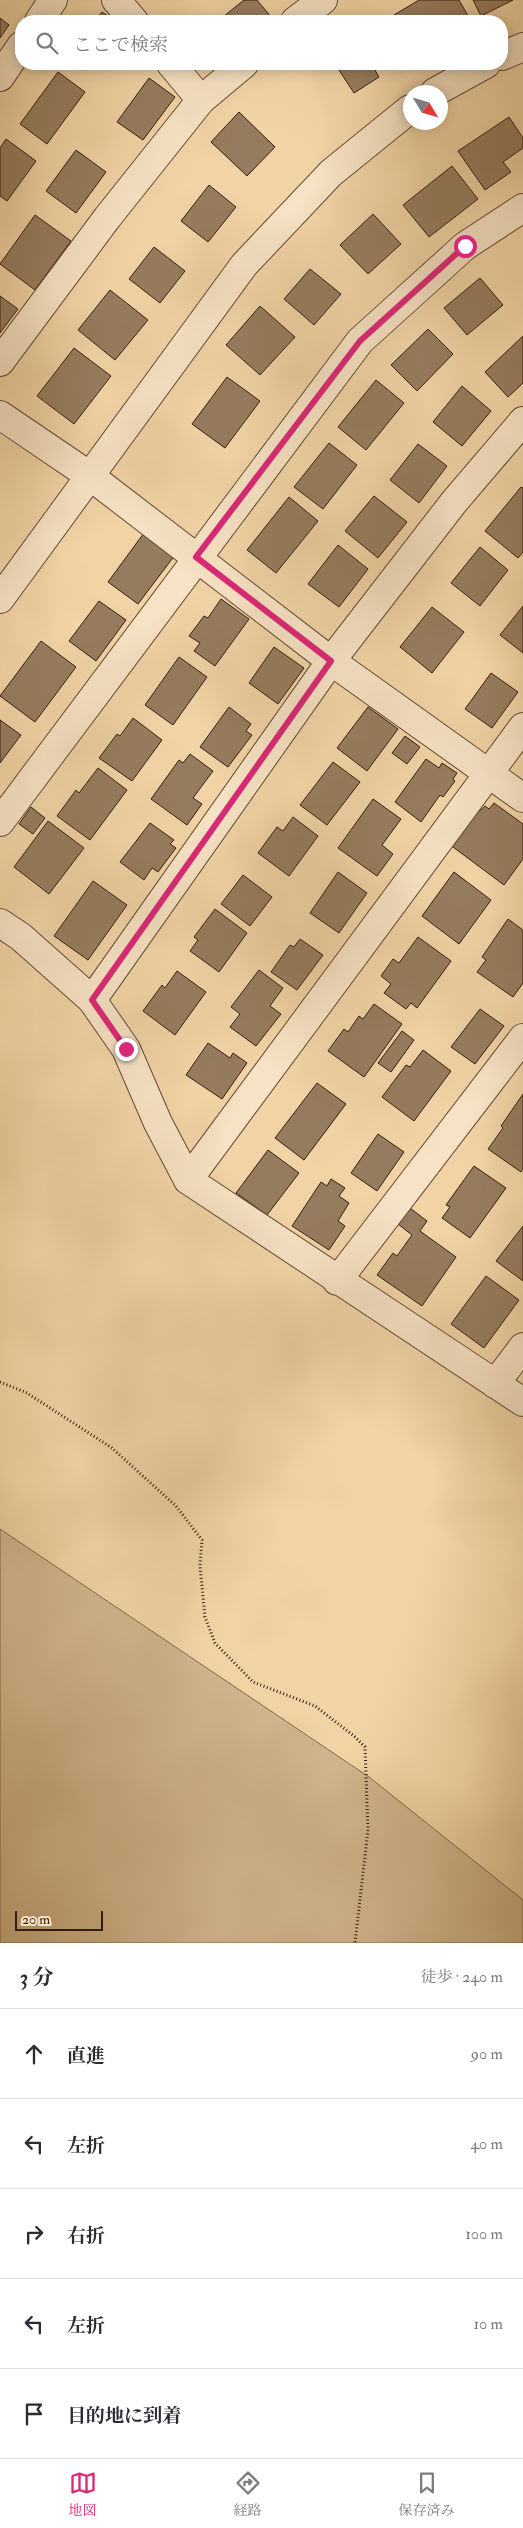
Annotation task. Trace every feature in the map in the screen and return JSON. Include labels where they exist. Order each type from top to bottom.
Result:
[{"type":"street","points":[[43,15],[53,0]]},
{"type":"street","points":[[116,0],[129,15]]},
{"type":"street","points":[[304,15],[323,0]]},
{"type":"street","points":[[508,53],[523,47]]},
{"type":"street","points":[[0,77],[15,55]]},
{"type":"street","points":[[176,70],[201,100]]},
{"type":"street","points":[[0,362],[106,218],[201,100],[237,70]]},
{"type":"street","points":[[448,85],[475,70]]},
{"type":"street","points":[[0,599],[244,265],[331,173],[403,115]]},
{"type":"street","points":[[0,822],[196,557],[360,341],[465,246],[523,208]]},
{"type":"street","points":[[0,415],[90,476],[331,661],[523,798]]},
{"type":"street","points":[[92,1000],[331,661],[454,502],[523,422]]},
{"type":"street","points":[[188,1180],[523,727]]},
{"type":"street","points":[[0,923],[21,937],[92,1000],[126,1049],[158,1123],[188,1180],[523,1402]]},
{"type":"street","points":[[338,1281],[523,1038]]},
{"type":"street","points":[[495,1384],[523,1348]]},
{"type":"path","points":[[0,1382],[27,1393],[112,1448],[176,1506],[202,1540],[200,1566],[206,1617],[215,1643],[253,1682],[316,1706],[365,1747],[368,1830],[355,1943]]},
{"type":"shaded area","points":[[0,1529],[369,1777],[523,1900],[523,1943],[0,1943]]},
{"type":"building","points":[[244,0],[257,0],[270,15],[225,15]]},
{"type":"building","points":[[419,0],[459,0],[468,15],[394,15]]},
{"type":"building","points":[[473,0],[513,0],[483,15],[480,15]]},
{"type":"building","points":[[0,18],[9,25],[0,38]]},
{"type":"building","points":[[339,70],[375,70],[379,77],[354,93]]},
{"type":"building","points":[[58,72],[85,92],[47,144],[20,124]]},
{"type":"building","points":[[149,78],[175,97],[143,140],[117,122]]},
{"type":"building","points":[[239,112],[275,147],[247,176],[211,142]]},
{"type":"building","points":[[509,117],[523,138],[523,148],[503,162],[511,172],[485,190],[458,151]]},
{"type":"building","points":[[6,139],[36,161],[7,201],[0,196],[0,148]]},
{"type":"building","points":[[76,150],[106,172],[76,213],[46,191]]},
{"type":"building","points":[[452,166],[478,199],[429,237],[403,205]]},
{"type":"building","points":[[209,185],[236,207],[208,242],[181,221]]},
{"type":"building","points":[[373,214],[401,244],[368,274],[340,245]]},
{"type":"building","points":[[35,215],[71,241],[35,290],[0,264]]},
{"type":"building","points":[[154,247],[185,271],[160,303],[129,279]]},
{"type":"building","points":[[310,269],[341,294],[314,325],[284,299]]},
{"type":"building","points":[[480,278],[503,305],[467,335],[444,308]]},
{"type":"building","points":[[110,290],[148,320],[115,360],[78,330]]},
{"type":"building","points":[[0,296],[18,309],[0,333]]},
{"type":"building","points":[[260,306],[295,337],[260,375],[226,345]]},
{"type":"building","points":[[428,329],[453,354],[417,391],[391,365]]},
{"type":"building","points":[[523,336],[523,383],[508,397],[485,372]]},
{"type":"building","points":[[74,348],[111,376],[74,424],[37,396]]},
{"type":"building","points":[[227,377],[260,401],[225,448],[192,424]]},
{"type":"building","points":[[376,380],[404,403],[366,450],[338,427]]},
{"type":"building","points":[[462,386],[491,411],[462,446],[433,422]]},
{"type":"building","points":[[329,443],[357,465],[323,509],[294,487]]},
{"type":"building","points":[[418,444],[447,466],[419,503],[390,480]]},
{"type":"building","points":[[521,487],[523,488],[523,552],[518,558],[485,531]]},
{"type":"building","points":[[374,496],[407,522],[378,558],[345,531]]},
{"type":"building","points":[[289,497],[318,521],[276,573],[247,550]]},
{"type":"building","points":[[144,533],[175,555],[138,604],[108,582]]},
{"type":"building","points":[[338,545],[368,569],[339,607],[308,584]]},
{"type":"building","points":[[480,547],[508,570],[480,606],[451,583]]},
{"type":"building","points":[[221,599],[249,619],[215,666],[194,651],[200,643],[189,636],[204,616],[208,618]]},
{"type":"building","points":[[99,601],[126,620],[96,661],[69,641]]},
{"type":"building","points":[[523,606],[523,653],[500,635]]},
{"type":"building","points":[[432,607],[464,632],[432,673],[400,647]]},
{"type":"building","points":[[41,641],[76,667],[35,722],[0,696]]},
{"type":"building","points":[[274,647],[304,668],[278,704],[249,683]]},
{"type":"building","points":[[179,657],[207,677],[173,725],[145,705]]},
{"type":"building","points":[[491,673],[518,692],[492,728],[465,709]]},
{"type":"building","points":[[229,707],[251,724],[246,731],[252,735],[228,767],[200,747]]},
{"type":"building","points":[[368,707],[398,729],[367,771],[337,748]]},
{"type":"building","points":[[133,718],[162,740],[132,781],[99,758],[117,734],[120,736]]},
{"type":"building","points":[[0,720],[21,735],[0,763]]},
{"type":"building","points":[[405,736],[420,747],[407,764],[392,753]]},
{"type":"building","points":[[190,754],[213,771],[193,798],[202,804],[187,825],[151,799],[179,760],[183,763]]},
{"type":"building","points":[[426,759],[439,768],[442,763],[457,773],[453,779],[455,781],[443,797],[440,795],[421,822],[395,802]]},
{"type":"building","points":[[333,762],[360,782],[327,825],[300,805]]},
{"type":"building","points":[[98,768],[127,790],[90,840],[57,816],[76,790],[79,793]]},
{"type":"building","points":[[373,799],[401,819],[382,845],[393,854],[377,876],[338,848]]},
{"type":"building","points":[[494,803],[523,824],[523,859],[504,885],[449,844],[476,807],[481,810],[485,806],[489,809]]},
{"type":"building","points":[[31,807],[45,818],[33,834],[19,824]]},
{"type":"building","points":[[293,817],[318,836],[289,876],[258,853],[277,827],[283,831]]},
{"type":"building","points":[[48,821],[84,848],[49,894],[14,867]]},
{"type":"building","points":[[150,823],[174,840],[170,844],[176,848],[158,872],[152,868],[144,880],[120,862]]},
{"type":"building","points":[[338,872],[367,893],[339,933],[310,913]]},
{"type":"building","points":[[454,872],[491,900],[459,944],[422,916]]},
{"type":"building","points":[[243,875],[272,897],[250,926],[221,904]]},
{"type":"building","points":[[93,881],[127,905],[88,960],[54,936]]},
{"type":"building","points":[[215,909],[247,933],[219,972],[190,951],[198,940],[194,937]]},
{"type":"building","points":[[508,919],[523,930],[523,983],[513,997],[477,972],[486,960],[482,957]]},
{"type":"building","points":[[418,937],[451,961],[417,1008],[411,1003],[406,1009],[384,993],[391,984],[381,976],[393,959],[399,963]]},
{"type":"building","points":[[300,939],[323,955],[297,990],[271,972],[290,945],[294,947]]},
{"type":"building","points":[[259,970],[283,988],[270,1006],[281,1014],[256,1046],[230,1027],[240,1014],[231,1007]]},
{"type":"building","points":[[177,971],[206,992],[175,1035],[143,1011],[162,985],[165,988]]},
{"type":"building","points":[[374,1004],[402,1024],[364,1077],[328,1051],[344,1029],[348,1032],[359,1016],[363,1019]]},
{"type":"building","points":[[480,1009],[504,1026],[475,1064],[451,1047]]},
{"type":"building","points":[[402,1031],[414,1040],[391,1072],[378,1063]]},
{"type":"building","points":[[208,1043],[230,1058],[233,1053],[247,1063],[222,1099],[186,1075]]},
{"type":"building","points":[[423,1050],[451,1071],[414,1121],[382,1097],[406,1065],[410,1067]]},
{"type":"building","points":[[317,1083],[346,1104],[304,1160],[275,1138]]},
{"type":"building","points":[[523,1094],[523,1169],[521,1172],[488,1149]]},
{"type":"building","points":[[378,1134],[404,1152],[377,1191],[351,1173]]},
{"type":"building","points":[[268,1150],[299,1173],[267,1215],[236,1193]]},
{"type":"building","points":[[474,1166],[506,1188],[470,1238],[442,1218],[450,1207],[446,1205]]},
{"type":"building","points":[[331,1179],[345,1188],[339,1196],[349,1203],[338,1221],[345,1226],[329,1250],[292,1226],[321,1182],[327,1186]]},
{"type":"building","points":[[410,1208],[427,1221],[420,1231],[456,1257],[422,1306],[377,1275],[393,1253],[397,1256],[412,1235],[398,1224]]},
{"type":"building","points":[[523,1226],[523,1281],[496,1261]]},
{"type":"building","points":[[486,1276],[519,1300],[484,1348],[451,1324]]},
{"type":"route","points":[[126,1049],[92,1000],[331,661],[196,557],[360,341],[465,246]]}]
